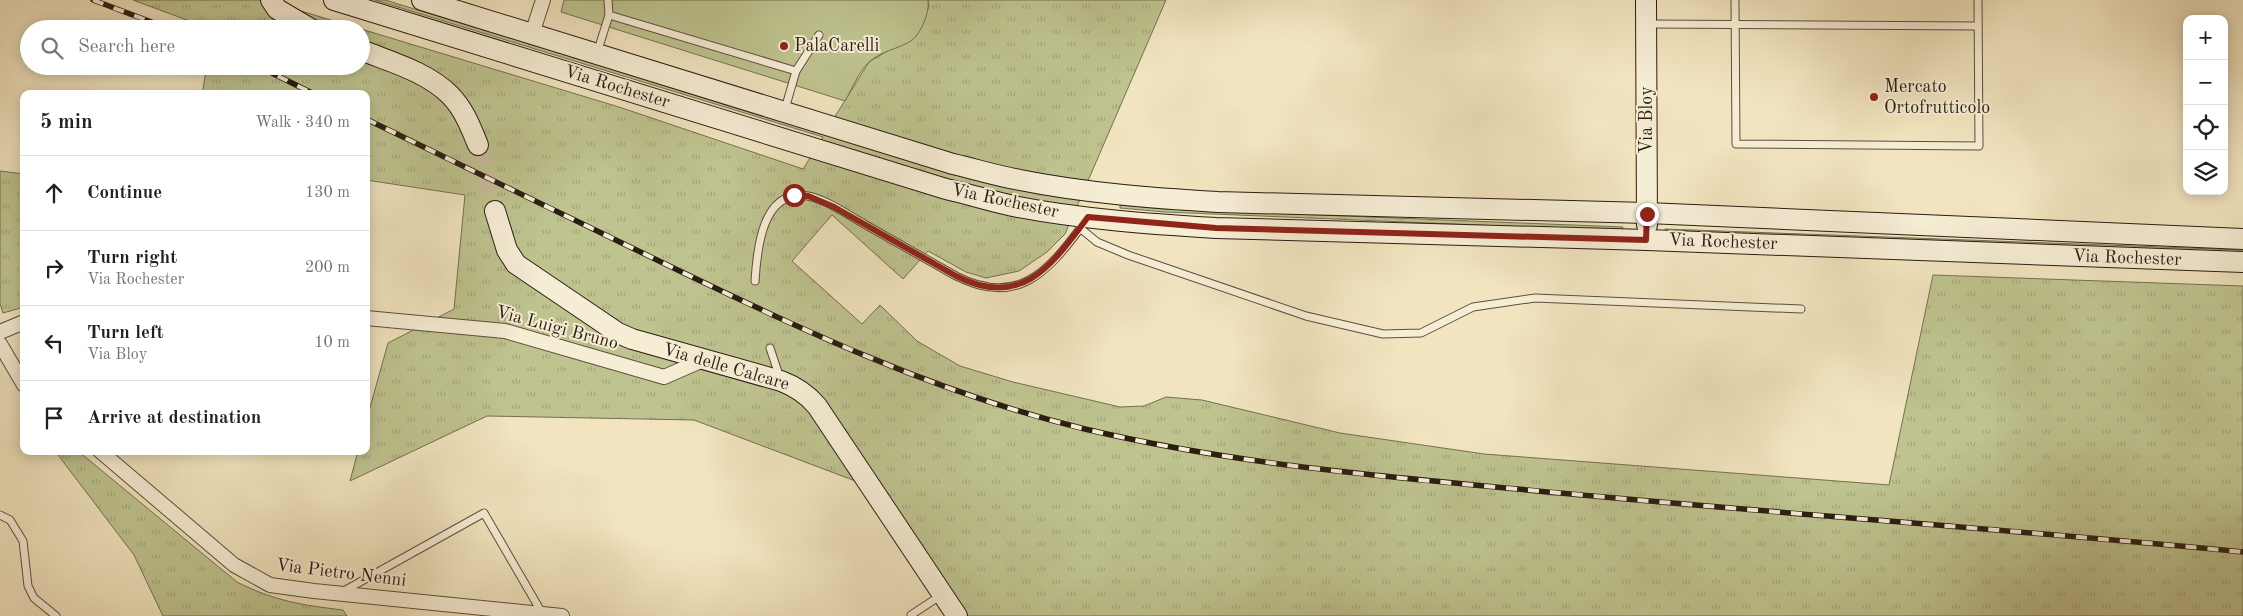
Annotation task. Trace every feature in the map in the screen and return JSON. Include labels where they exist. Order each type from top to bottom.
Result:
[{"type":"main road","points":[[271,0],[277,9],[296,20]]},
{"type":"main road","name":"Via Rochester","points":[[334,0],[946,189],[1084,223],[1646,240],[2243,262]]},
{"type":"main road","name":"Via Rochester","points":[[422,0],[953,164],[1018,180],[1072,189],[1167,199],[1218,202],[1647,214],[2243,238]]},
{"type":"main road","name":"Via Bloy","points":[[1646,0],[1646,240]]},
{"type":"main road","points":[[370,54],[417,72],[450,95],[466,118],[478,145]]},
{"type":"main road","name":"Via delle Calcare","points":[[495,211],[507,250],[516,264],[618,332],[645,344],[781,381],[795,386],[807,394],[818,406],[957,616]]},
{"type":"street","points":[[532,34],[543,0]]},
{"type":"street","name":"Via Luigi Bruno","points":[[370,318],[505,331],[664,377],[703,360]]},
{"type":"street","points":[[0,332],[20,324]]},
{"type":"street","points":[[1,351],[20,379]]},
{"type":"street","name":"Via Pietro Nenni","points":[[105,455],[234,565],[270,585],[340,594],[562,616]]},
{"type":"lane","points":[[597,54],[609,15],[608,0]]},
{"type":"lane","points":[[1736,0],[1736,144],[1979,146],[1978,0]]},
{"type":"lane","points":[[609,15],[796,71]]},
{"type":"lane","points":[[1646,24],[1978,26]]},
{"type":"lane","points":[[784,111],[796,71],[819,35]]},
{"type":"lane","points":[[755,281],[756,257],[761,232],[767,219],[779,202],[794,195],[808,196],[834,207],[974,285],[992,288],[1013,286],[1033,279],[1049,266],[1084,223],[1097,242],[1128,255],[1306,316],[1383,334],[1421,333],[1473,307],[1535,298],[1801,309]]},
{"type":"lane","points":[[770,348],[781,381]]},
{"type":"lane","points":[[340,594],[484,513],[543,614]]},
{"type":"lane","points":[[0,515],[10,520],[23,541],[28,586],[34,598],[56,616]]},
{"type":"lane","points":[[912,615],[944,594]]},
{"type":"green space","points":[[133,0],[265,0],[331,20],[187,20]]},
{"type":"green space","points":[[375,0],[385,0],[824,134],[869,62],[887,51],[912,40],[929,7],[928,0],[1166,0],[1065,234],[1047,252],[1019,271],[986,278],[966,272],[928,251],[903,279],[832,215],[792,261],[862,324],[880,305],[917,341],[960,366],[1013,382],[1120,407],[1144,406],[1166,397],[1202,400],[1340,433],[1484,454],[1889,485],[1933,275],[2243,286],[2243,616],[967,616],[887,493],[694,420],[487,416],[350,481],[357,455],[370,455],[370,408],[388,343],[454,309],[465,195],[370,181],[370,90],[203,90],[205,75],[370,75],[370,32],[619,107],[803,169],[823,137]]},
{"type":"green space","name":"PalaCarelli","points":[[564,0],[928,0],[928,10],[915,38],[906,44],[879,55],[869,62],[859,75],[845,101],[561,12]]},
{"type":"green space","points":[[0,171],[20,174],[20,308],[3,313],[0,304]]},
{"type":"green space","points":[[1120,205],[1165,209],[1623,227],[1622,231],[1165,212],[1120,208]]},
{"type":"green space","points":[[1665,229],[2243,250],[2243,254],[1665,232]]},
{"type":"green space","points":[[58,455],[83,455],[237,582],[276,598],[343,610],[347,616],[163,616],[134,555]]},
{"type":"tunnel","points":[[478,145],[495,211]]},
{"type":"railway","points":[[93,0],[146,20]]},
{"type":"railway","points":[[276,75],[306,90]]},
{"type":"railway","points":[[370,121],[761,310],[866,356],[974,397],[1085,429],[1144,442],[1262,462],[1381,476],[1645,501],[2243,552]]},
{"type":"place","name":"PalaCarelli","points":[[784,46]]},
{"type":"place","name":"Mercato Ortofrutticolo","points":[[1874,97]]},
{"type":"route","points":[[794,195],[808,196],[834,207],[956,276],[974,285],[992,288],[1013,286],[1033,279],[1049,266],[1065,248],[1088,217],[1216,228],[1646,240],[1647,214]]}]
